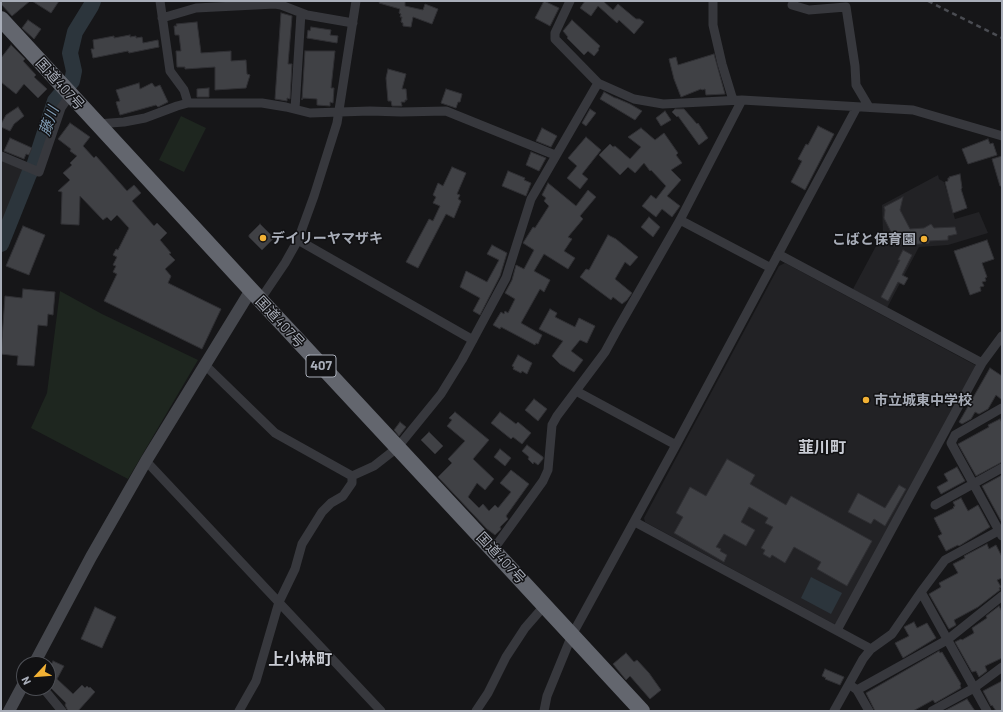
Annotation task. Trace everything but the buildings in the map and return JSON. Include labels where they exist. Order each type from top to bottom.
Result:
[{"type":"highway","name":"国道407号","points":[[4,28],[70,95],[642,711]]},
{"type":"street","points":[[160,1],[170,71],[184,90],[188,103]]},
{"type":"street","points":[[38,656],[91,558],[146,461],[205,365],[255,295],[285,263],[298,240],[314,196],[337,123],[356,1]]},
{"type":"street","points":[[570,1],[555,33],[555,39],[598,83],[634,99],[663,104],[738,100],[918,111],[1002,136]]},
{"type":"street","points":[[494,550],[543,481],[548,470],[552,425],[611,341],[680,220],[738,100],[722,64],[713,25],[713,1]]},
{"type":"street","points":[[162,18],[196,8],[281,4],[301,14],[353,23]]},
{"type":"street","points":[[792,4],[809,10],[846,7],[855,66],[856,85],[869,107]]},
{"type":"street","points":[[295,109],[301,14]]},
{"type":"street","points":[[352,476],[374,466],[398,448],[441,394],[506,278],[531,199],[555,155],[598,83]]},
{"type":"street","points":[[1,156],[39,172],[61,108],[70,95]]},
{"type":"street","points":[[97,124],[124,122],[145,118],[188,103],[262,103],[310,113],[339,111],[446,111],[555,155]]},
{"type":"street","points":[[544,711],[547,696],[572,635],[676,445],[857,107]]},
{"type":"street","points":[[680,220],[771,268]]},
{"type":"street","points":[[298,240],[472,340]]},
{"type":"street","points":[[778,254],[982,363]]},
{"type":"street","points":[[837,630],[982,363],[1002,336]]},
{"type":"street","points":[[205,365],[274,433],[352,476]]},
{"type":"street","points":[[576,391],[676,445]]},
{"type":"street","points":[[834,711],[863,659],[871,649],[892,634],[945,560],[1001,532],[951,443],[955,435],[1002,408]]},
{"type":"street","points":[[146,461],[381,711]]},
{"type":"street","points":[[936,505],[1002,468]]},
{"type":"street","points":[[239,711],[256,682],[279,602],[295,569],[302,544],[322,512],[331,503],[343,496],[352,483],[352,476]]},
{"type":"street","points":[[634,522],[871,649]]},
{"type":"street","points":[[921,592],[987,711]]},
{"type":"street","points":[[857,690],[947,640],[1002,596]]},
{"type":"street","points":[[476,711],[525,628],[545,605]]},
{"type":"street","points":[[932,711],[974,688],[1002,667]]},
{"type":"street","points":[[849,684],[857,690],[869,711]]},
{"type":"street","points":[[9,711],[17,696]]},
{"type":"street","points":[[50,696],[62,711]]},
{"type":"shaded area","points":[[181,116],[206,128],[184,172],[159,160]]},
{"type":"shaded area","points":[[1,160],[25,171],[1,228]]},
{"type":"shaded area","name":"こばと保育園","points":[[938,175],[939,179],[944,182],[955,219],[979,212],[988,233],[948,245],[919,247],[887,308],[853,289],[883,233],[882,205]]},
{"type":"shaded area","points":[[785,263],[975,365],[976,368],[838,623],[834,624],[645,522],[644,518],[779,266]]},
{"type":"shaded area","points":[[60,291],[102,314],[198,360],[128,479],[31,428],[47,393]]},
{"type":"shaded area","points":[[811,577],[842,593],[831,614],[801,598]]},
{"type":"waterway","name":"藤川","points":[[1,244],[29,174],[34,166],[55,101],[72,81],[74,71],[70,53],[75,32],[93,1]]},
{"type":"railway","points":[[928,1],[1002,38]]},
{"type":"place","name":"デイリーヤマザキ","points":[[263,238]]},
{"type":"place","name":"こばと保育園","points":[[924,239]]},
{"type":"place","name":"市立城東中学校","points":[[866,400]]},
{"type":"district","name":"韮川町","points":[[822,448]]},
{"type":"district","name":"上小林町","points":[[300,660]]}]
